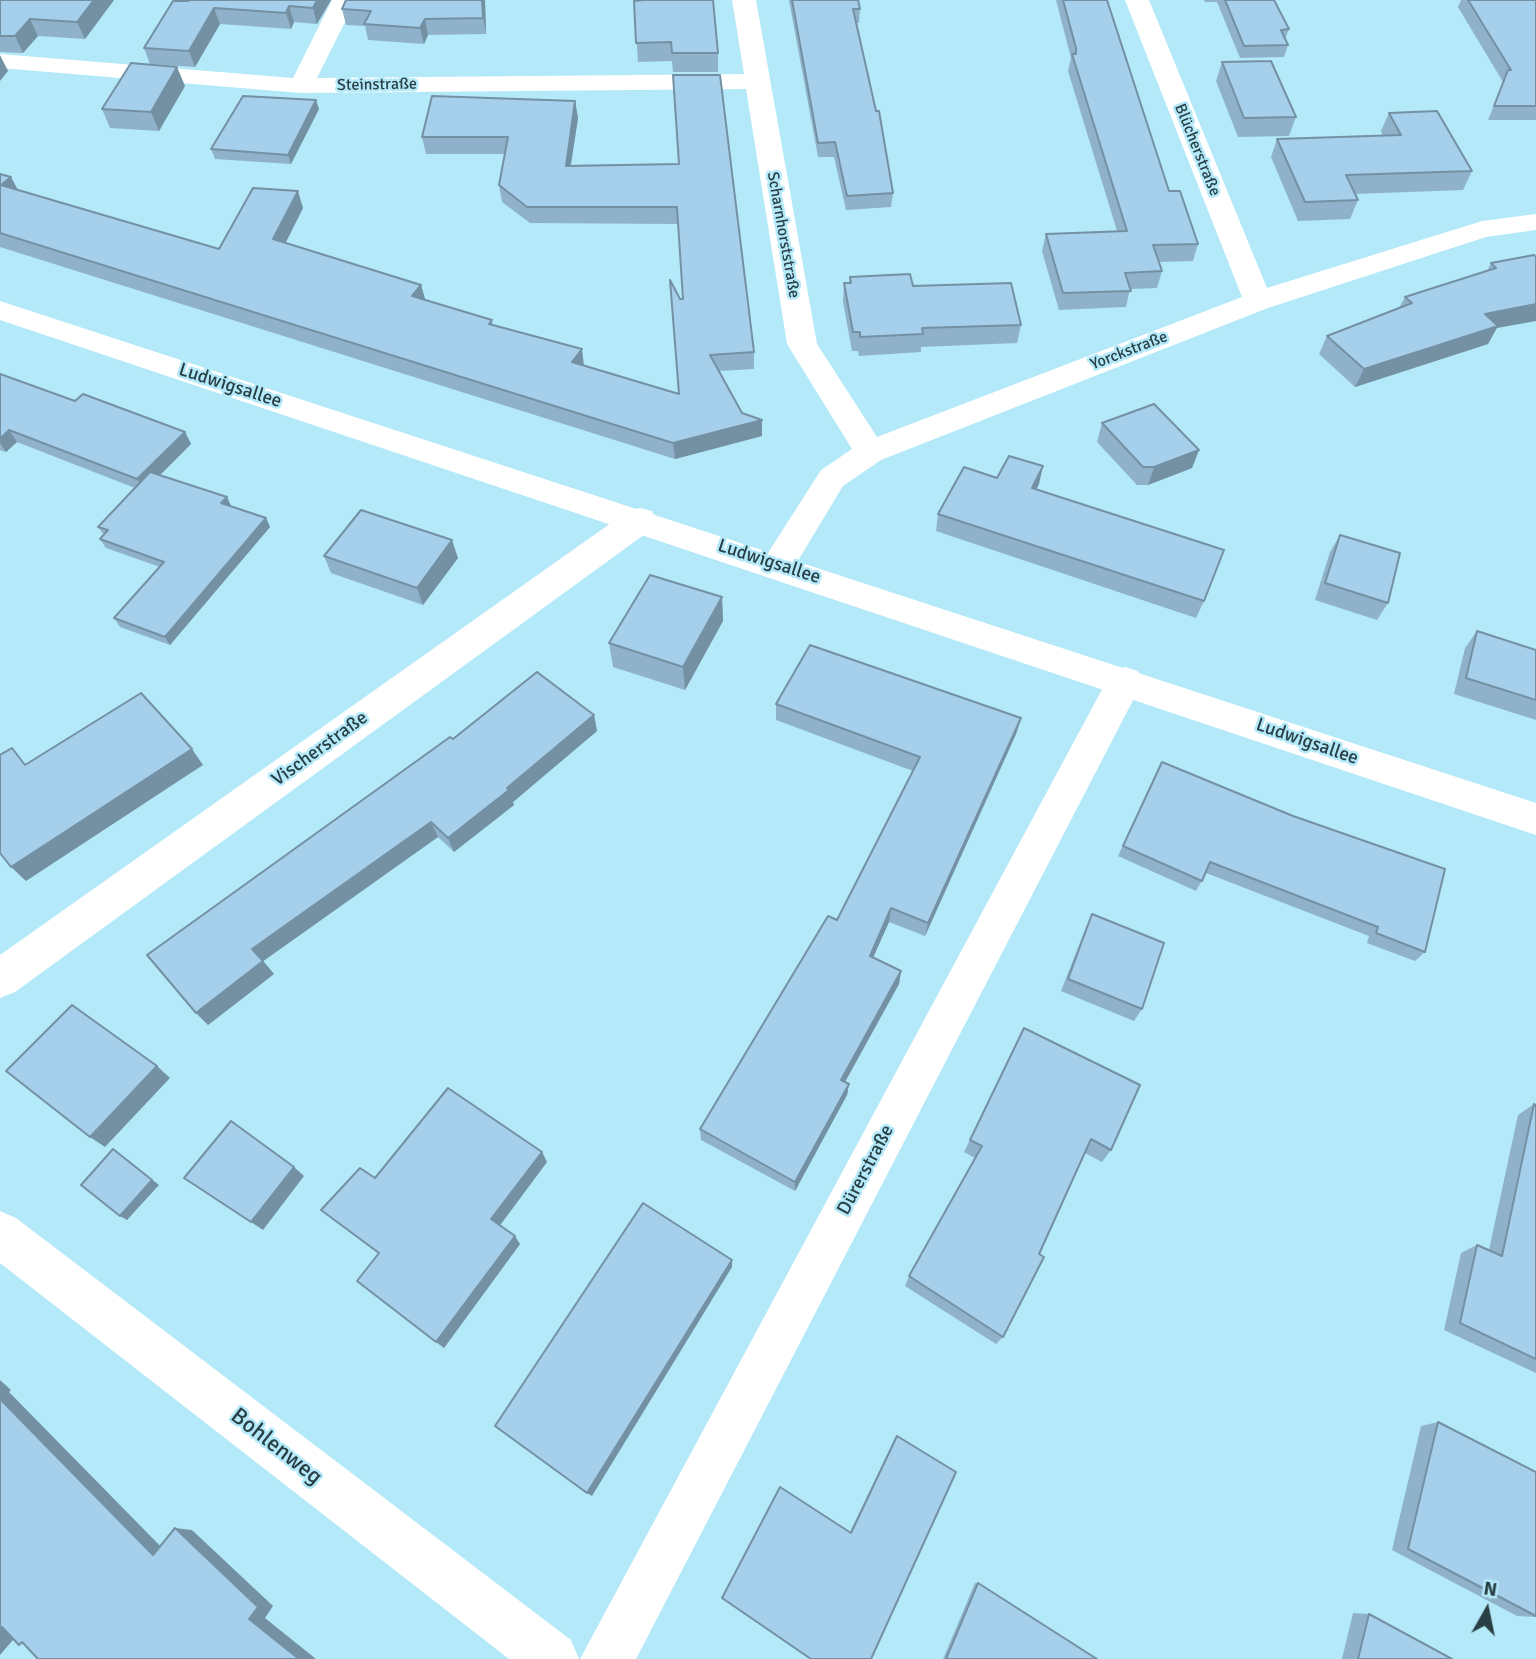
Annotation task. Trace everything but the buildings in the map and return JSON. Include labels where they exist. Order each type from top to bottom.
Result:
[{"type":"street","points":[[301,86],[344,0]]},
{"type":"street","name":"Scharnhorststraße","points":[[744,0],[802,344],[870,452]]},
{"type":"street","name":"Blücherstraße","points":[[1137,0],[1258,300]]},
{"type":"street","name":"Steinstraße","points":[[0,61],[301,86],[756,81]]},
{"type":"street","name":"Yorckstraße","points":[[778,565],[832,478],[870,452],[1258,300],[1482,229],[1536,222]]},
{"type":"street","name":"Ludwigsallee","points":[[0,310],[778,565],[1536,819]]},
{"type":"street","name":"Vischerstraße","points":[[0,979],[640,520]]},
{"type":"street","name":"Dürerstraße","points":[[607,1659],[1125,681]]},
{"type":"street","name":"Bohlenweg","points":[[0,1234],[552,1659]]}]
